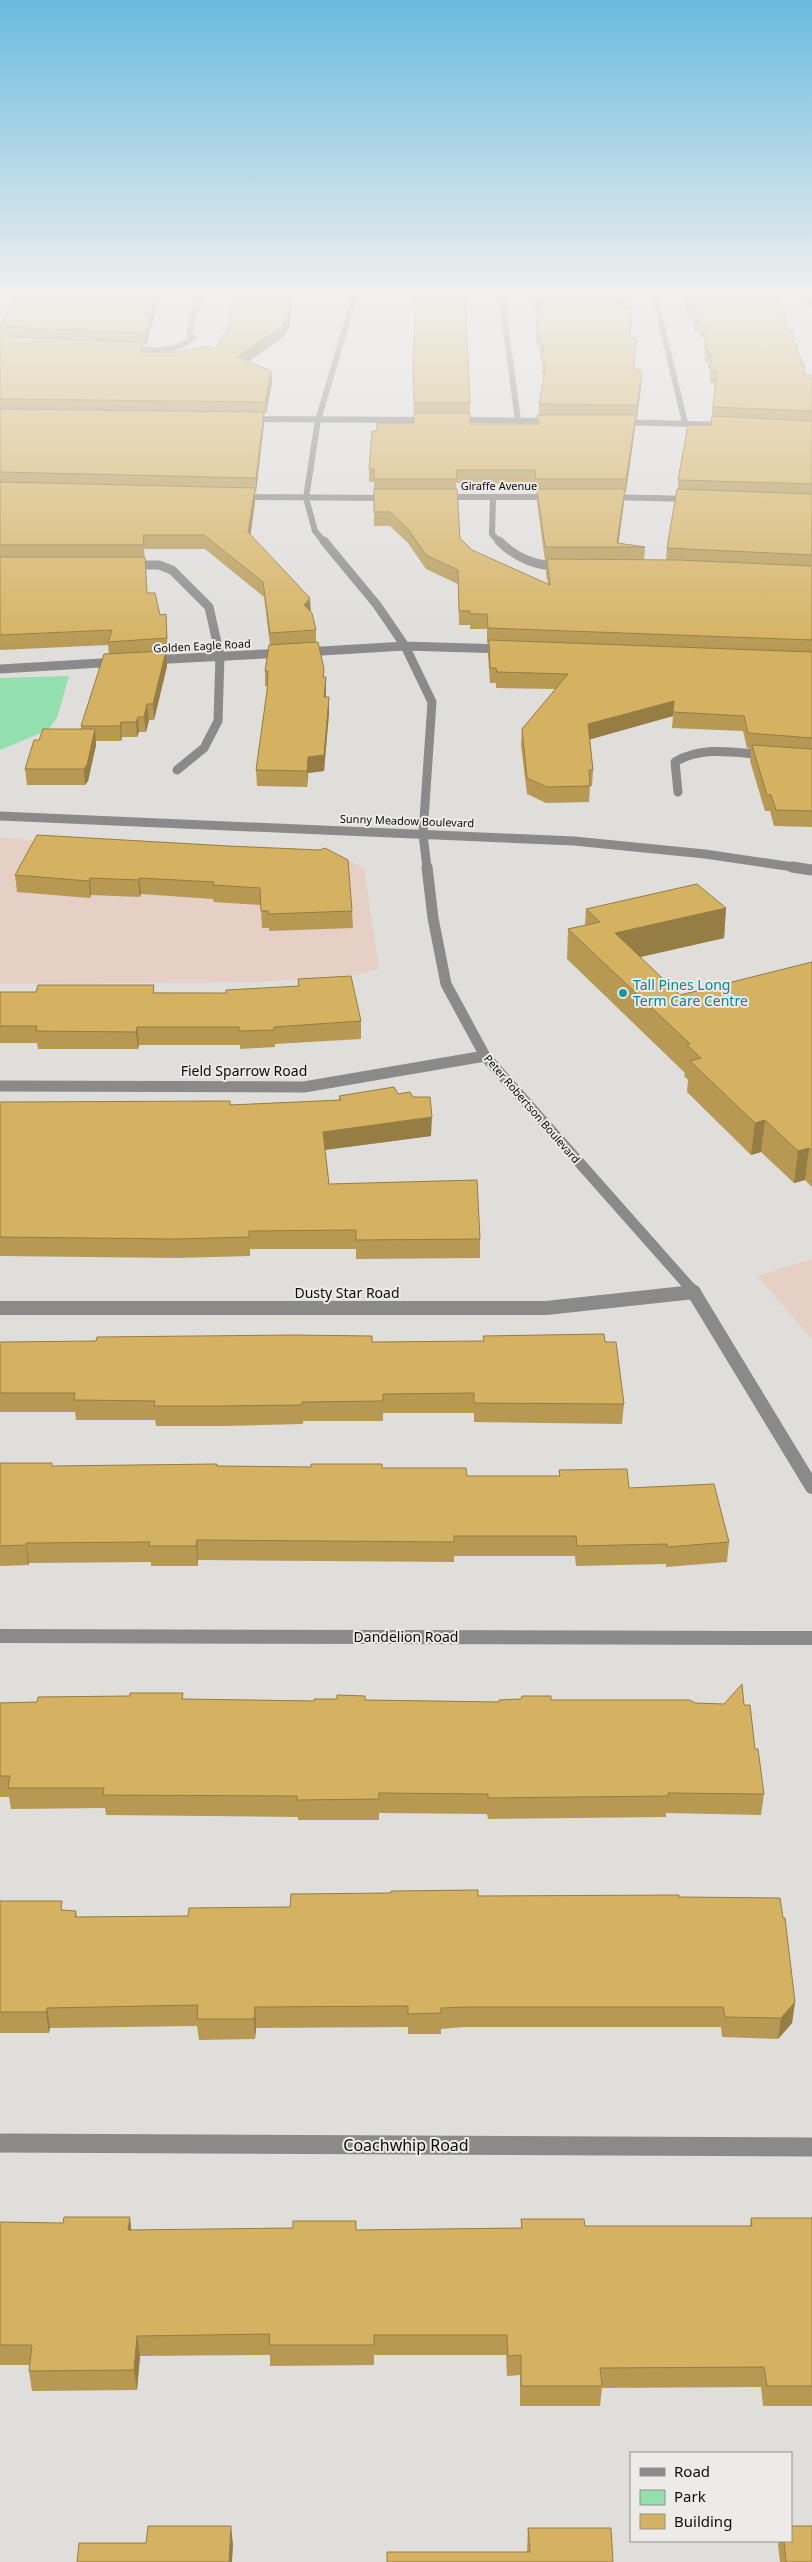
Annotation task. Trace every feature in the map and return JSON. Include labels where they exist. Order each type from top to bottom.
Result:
[{"type":"street","name":"Peter Robertson Boulevard","points":[[321,412],[306,498],[315,531],[377,605],[405,646],[432,702],[423,834],[434,918],[446,984],[485,1056],[694,1292],[803,1468],[812,1487]]},
{"type":"street","points":[[517,412],[518,421]]},
{"type":"street","points":[[682,412],[685,423]]},
{"type":"street","points":[[236,419],[558,421]]},
{"type":"street","points":[[616,422],[734,425]]},
{"type":"street","points":[[234,497],[403,498]]},
{"type":"street","points":[[493,497],[492,534],[505,550],[538,567],[577,567]]},
{"type":"street","name":"Giraffe Avenue","points":[[433,498],[562,497]]},
{"type":"street","points":[[601,497],[698,499]]},
{"type":"street","points":[[122,565],[159,566],[172,570],[209,607],[220,656],[218,722],[204,748],[178,770]]},
{"type":"street","points":[[405,646],[516,649]]},
{"type":"street","name":"Golden Eagle Road","points":[[142,661],[405,646]]},
{"type":"street","points":[[0,669],[132,662]]},
{"type":"street","points":[[678,792],[676,762],[684,755],[706,752],[774,755]]},
{"type":"street","name":"Sunny Meadow Boulevard","points":[[0,816],[574,841],[706,854],[812,870]]},
{"type":"street","name":"Field Sparrow Road","points":[[0,1086],[304,1087],[485,1056]]},
{"type":"street","name":"Dusty Star Road","points":[[0,1308],[546,1308],[694,1292]]},
{"type":"street","name":"Dandelion Road","points":[[0,1636],[812,1638]]},
{"type":"street","name":"Coachwhip Road","points":[[0,2143],[812,2147]]},
{"type":"shaded area","points":[[0,838],[350,861],[364,868],[379,968],[362,974],[257,982],[0,984]]},
{"type":"shaded area","points":[[812,1259],[812,1339],[757,1276]]},
{"type":"green space","points":[[69,676],[57,718],[48,730],[0,750],[0,678]]},
{"type":"building","points":[[0,412],[264,412],[256,478],[0,472]]},
{"type":"building","points":[[414,413],[470,413],[470,424],[539,424],[537,415],[636,415],[626,479],[536,479],[535,470],[456,470],[457,479],[374,479],[374,469],[369,469],[372,431],[377,431],[377,423],[414,423]]},
{"type":"building","points":[[712,416],[812,421],[812,484],[678,480],[688,425],[711,425]]},
{"type":"building","points":[[0,482],[255,488],[248,532],[310,598],[304,605],[312,613],[316,630],[270,633],[263,582],[204,535],[143,535],[144,545],[0,545]]},
{"type":"building","points":[[374,489],[457,489],[460,538],[472,550],[550,585],[547,559],[678,560],[812,566],[812,640],[488,628],[487,614],[470,614],[470,611],[459,611],[458,570],[426,555],[408,529],[390,512],[374,512]]},
{"type":"building","points":[[537,489],[625,489],[617,543],[645,547],[545,547]]},
{"type":"building","points":[[677,489],[812,494],[812,555],[667,548]]},
{"type":"building","points":[[0,557],[145,557],[147,593],[155,593],[160,615],[166,614],[167,638],[108,642],[112,630],[0,635]]},
{"type":"building","points":[[489,640],[812,652],[812,738],[748,733],[744,716],[673,712],[674,701],[588,724],[593,770],[589,770],[590,786],[547,787],[527,778],[522,729],[568,674],[497,672],[496,668],[490,668]]},
{"type":"building","points":[[318,642],[324,669],[323,677],[326,677],[324,697],[329,697],[324,755],[308,757],[307,771],[256,770],[267,691],[268,671],[265,671],[269,645]]},
{"type":"building","points":[[166,651],[153,704],[147,704],[144,717],[138,717],[136,722],[121,722],[120,726],[81,726],[104,654]]},
{"type":"building","points":[[43,729],[95,729],[87,765],[84,769],[25,769],[34,740],[39,740]]},
{"type":"building","points":[[752,745],[812,749],[812,811],[776,810],[771,795],[767,795]]},
{"type":"building","points":[[37,835],[228,846],[320,850],[325,848],[348,860],[352,911],[269,914],[268,911],[261,911],[260,888],[213,885],[214,882],[139,878],[138,880],[90,878],[89,881],[15,875]]},
{"type":"building","points":[[697,884],[726,908],[615,933],[680,995],[812,962],[812,1151],[809,1148],[798,1151],[765,1120],[755,1123],[690,1061],[701,1058],[687,1045],[690,1044],[568,929],[600,922],[586,909]]},
{"type":"building","points":[[351,976],[361,1021],[274,1027],[274,1030],[239,1031],[239,1027],[137,1027],[136,1032],[36,1031],[37,1026],[0,1026],[0,992],[36,992],[38,985],[154,985],[153,993],[226,993],[226,990],[299,986],[298,979]]},
{"type":"building","points":[[394,1087],[398,1094],[410,1092],[413,1097],[430,1097],[432,1117],[323,1132],[329,1184],[477,1180],[480,1239],[356,1240],[356,1230],[249,1231],[249,1237],[175,1239],[0,1237],[0,1102],[230,1101],[230,1105],[341,1100],[339,1096]]},
{"type":"building","points":[[604,1334],[605,1342],[616,1342],[624,1404],[474,1403],[474,1393],[383,1394],[383,1401],[302,1402],[302,1405],[154,1406],[155,1401],[74,1400],[75,1393],[0,1393],[0,1342],[96,1341],[97,1337],[294,1335],[372,1336],[372,1342],[484,1341],[483,1336]]},
{"type":"building","points":[[0,1463],[52,1463],[52,1466],[217,1464],[217,1466],[311,1467],[311,1464],[382,1464],[382,1468],[466,1468],[467,1476],[560,1476],[559,1470],[627,1469],[629,1488],[714,1484],[729,1542],[668,1547],[667,1544],[577,1546],[576,1536],[454,1536],[454,1542],[197,1540],[196,1546],[149,1546],[150,1542],[26,1543],[26,1545],[0,1546]]},
{"type":"building","points":[[742,1684],[744,1705],[750,1705],[755,1749],[758,1749],[764,1794],[668,1793],[668,1796],[488,1798],[488,1794],[379,1793],[379,1799],[297,1800],[297,1796],[103,1795],[104,1788],[8,1788],[10,1776],[0,1776],[0,1703],[37,1702],[38,1697],[130,1696],[130,1693],[183,1693],[182,1699],[314,1701],[314,1699],[337,1699],[337,1695],[365,1696],[365,1700],[499,1702],[499,1700],[521,1699],[522,1696],[551,1696],[551,1700],[690,1700],[695,1703],[724,1704]]},
{"type":"building","points":[[478,1890],[478,1896],[679,1895],[679,1897],[780,1898],[783,1918],[785,1918],[795,2002],[781,2018],[725,2017],[723,2007],[466,2007],[441,2008],[441,2013],[408,2014],[408,2006],[255,2007],[254,2019],[197,2019],[198,2005],[47,2008],[46,2012],[0,2012],[0,1901],[62,1901],[61,1910],[76,1911],[75,1917],[188,1916],[189,1908],[290,1907],[291,1894]]},
{"type":"building","points":[[64,2217],[130,2217],[128,2230],[293,2228],[293,2221],[356,2221],[356,2230],[522,2228],[521,2219],[584,2219],[585,2226],[752,2226],[751,2218],[812,2218],[812,2386],[767,2386],[764,2367],[600,2368],[602,2386],[521,2386],[521,2355],[508,2356],[507,2335],[374,2335],[374,2345],[269,2345],[270,2334],[137,2336],[134,2370],[29,2371],[32,2345],[0,2345],[0,2222],[63,2223]]},
{"type":"building","points":[[148,2526],[231,2526],[229,2562],[77,2562],[79,2543],[146,2543]]},
{"type":"building","points":[[792,2526],[812,2526],[812,2562],[786,2562],[784,2542],[792,2542]]},
{"type":"building","points":[[528,2528],[611,2528],[613,2562],[387,2562],[387,2552],[530,2552]]},
{"type":"place","name":"Tall Pines Long Term Care Centre","points":[[623,993]]}]
